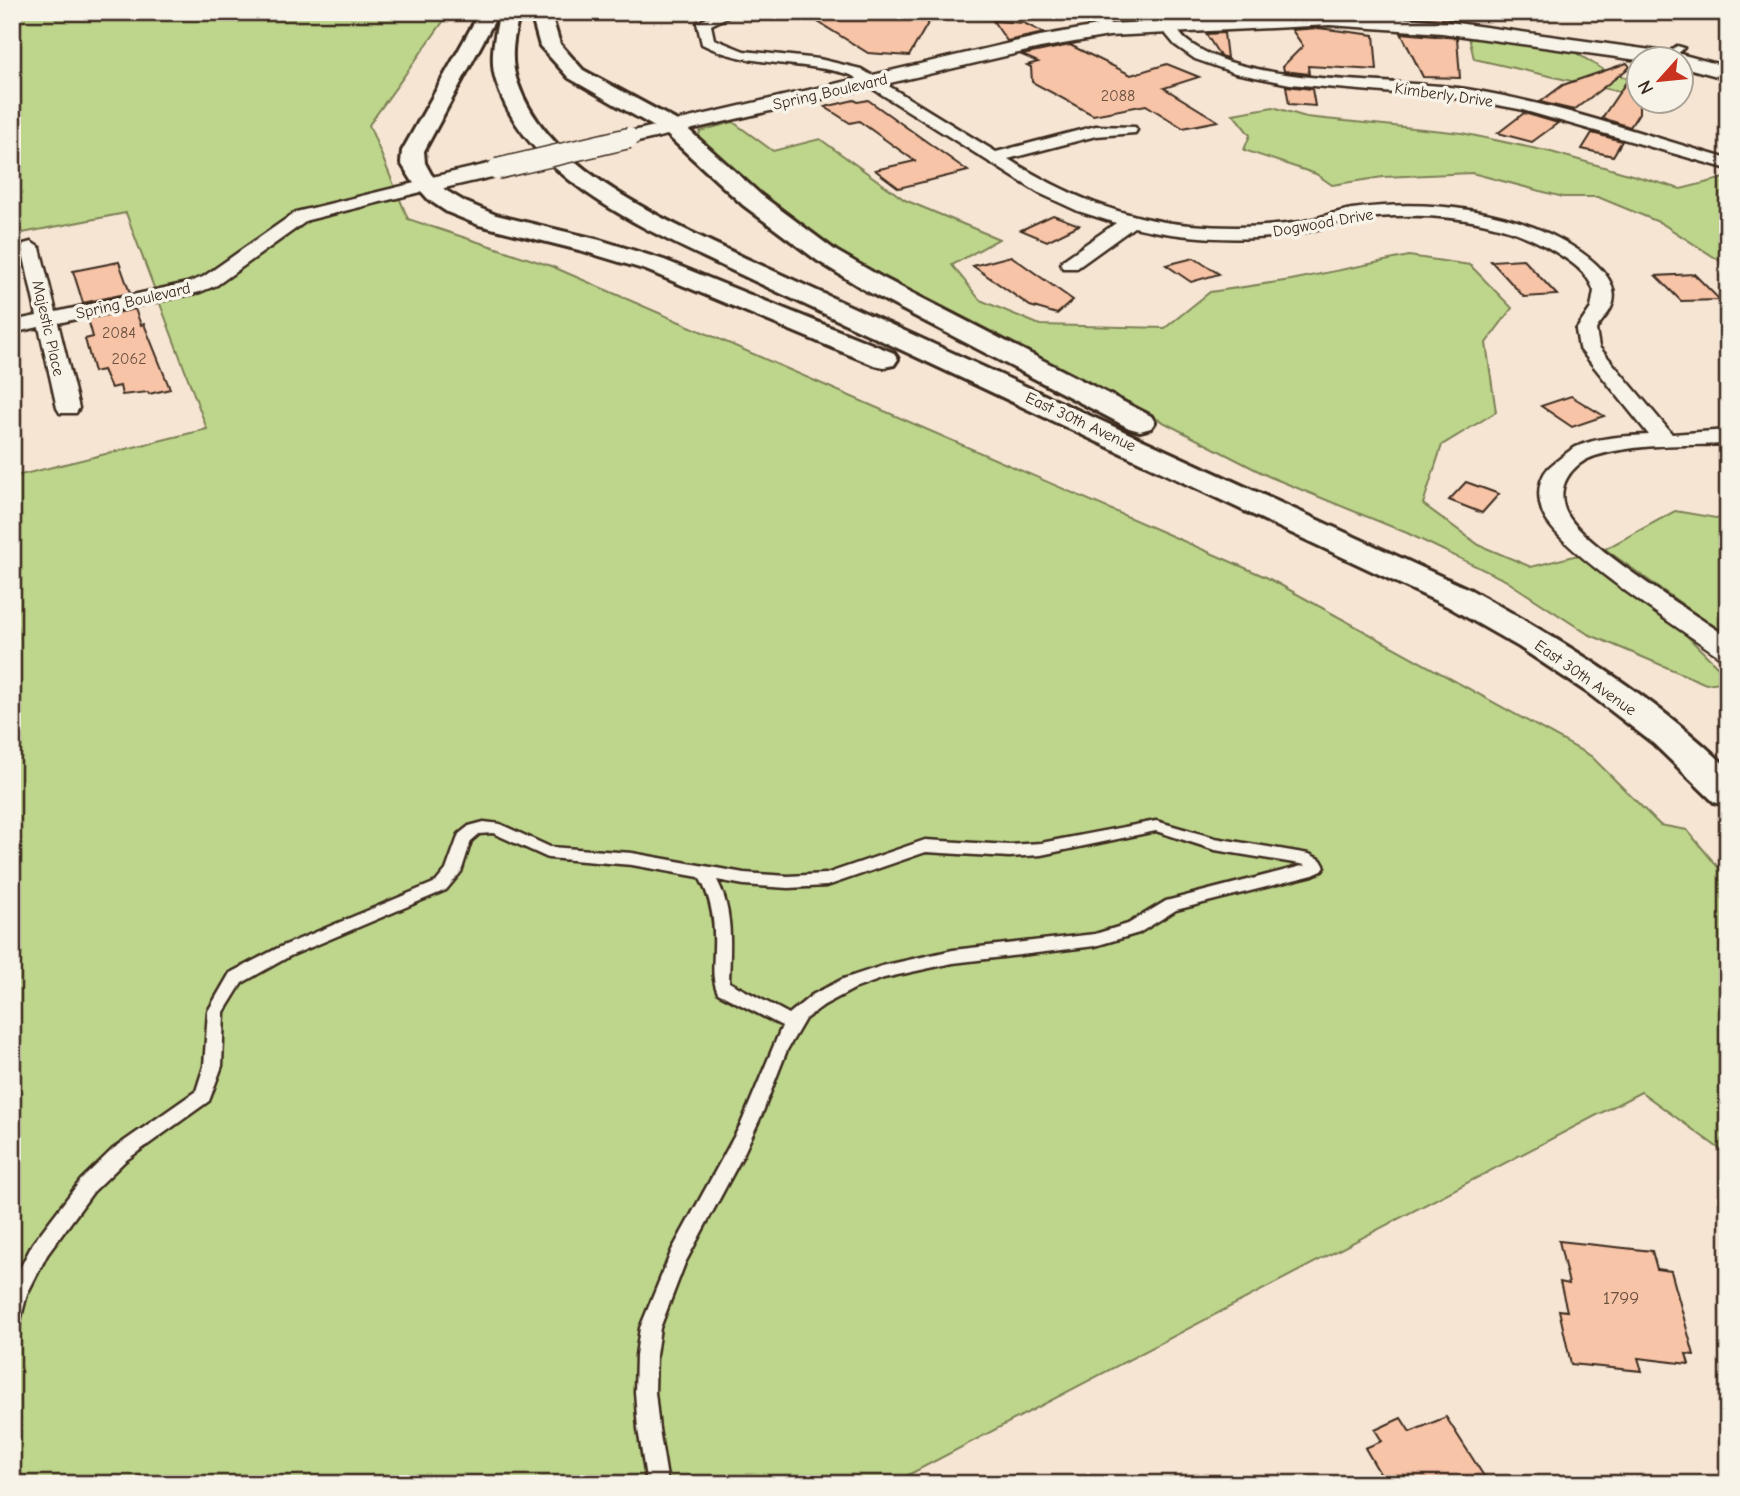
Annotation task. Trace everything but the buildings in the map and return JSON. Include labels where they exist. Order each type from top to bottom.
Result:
[{"type":"main road","points":[[491,12],[480,26],[413,150],[413,163],[428,185],[437,195],[456,207],[488,220],[591,245],[655,265],[1145,466],[1344,543]]},
{"type":"main road","name":"East 30th Avenue","points":[[510,12],[503,55],[506,80],[514,104],[529,127],[546,146],[586,178],[650,219],[725,258],[1429,583],[1524,634],[1635,709],[1728,792]]},
{"type":"main road","points":[[544,12],[543,21],[550,46],[569,68],[598,89],[673,128],[760,207],[827,256],[874,284],[1199,453],[1429,583]]},
{"type":"street","points":[[968,12],[1002,12]]},
{"type":"street","points":[[1086,12],[1109,30]]},
{"type":"street","name":"Dogwood Drive","points":[[722,16],[704,23],[707,41],[723,51],[843,66],[872,81],[1066,201],[1128,223],[1182,230],[1244,232],[1304,227],[1348,215],[1409,211],[1476,218],[1538,236],[1562,247],[1600,279],[1604,297],[1601,307],[1586,330],[1590,348],[1666,440]]},
{"type":"street","name":"Spring Boulevard","points":[[12,327],[193,288],[210,281],[302,216],[1040,41],[1109,30],[1306,19],[1482,32],[1624,49]]},
{"type":"street","name":"Kimberly Drive","points":[[1167,27],[1180,42],[1200,56],[1240,71],[1290,79],[1465,94],[1521,105],[1728,164]]},
{"type":"street","name":"Spring Boulevard","points":[[1694,62],[1728,73]]},
{"type":"street","points":[[995,157],[1096,131],[1129,130]]},
{"type":"street","points":[[1070,264],[1128,223]]},
{"type":"street","name":"Majestic Place","points":[[31,248],[68,408]]},
{"type":"street","points":[[1728,437],[1622,443],[1584,452],[1556,472],[1551,485],[1551,499],[1556,516],[1573,536],[1728,650]]},
{"type":"lane","points":[[12,1318],[18,1292],[40,1249],[87,1186],[119,1155],[203,1096],[213,1066],[216,1011],[236,978],[256,965],[432,892],[453,872],[467,834],[484,827],[495,828],[548,852],[632,859],[737,878],[788,882],[827,880],[925,846],[1041,849],[1156,826],[1228,847],[1308,860],[1317,867],[1171,905],[1133,929],[1096,940],[938,959],[890,969],[821,998],[801,1011],[775,1056],[749,1126],[716,1190],[681,1248],[648,1334],[644,1370],[645,1401],[649,1441],[658,1484]]},
{"type":"lane","points":[[704,872],[716,894],[724,923],[721,982],[724,988],[792,1023]]},
{"type":"green space","points":[[12,12],[450,12],[369,125],[408,219],[551,266],[1266,577],[1591,756],[1660,825],[1687,830],[1728,879],[1728,1155],[1641,1092],[891,1484],[12,1484],[12,477],[207,429],[126,213],[12,235]]},
{"type":"green space","points":[[1469,37],[1568,48],[1604,70],[1624,77],[1624,93],[1474,59]]},
{"type":"green space","points":[[1273,107],[1306,117],[1462,133],[1551,152],[1681,189],[1728,177],[1728,266],[1661,223],[1598,197],[1563,197],[1472,173],[1383,177],[1332,185],[1316,174],[1244,150],[1250,135],[1233,114]]},
{"type":"green space","points":[[733,122],[773,151],[820,139],[905,200],[999,239],[952,265],[980,300],[1040,325],[1165,328],[1210,292],[1291,280],[1409,256],[1470,265],[1512,308],[1486,343],[1496,412],[1442,445],[1423,504],[1479,545],[1531,567],[1578,555],[1687,636],[1728,677],[1728,681],[1706,684],[1588,634],[1505,580],[1407,533],[1268,476],[876,274],[824,243],[776,208],[698,139],[700,131]]},
{"type":"green space","points":[[1675,511],[1728,520],[1728,637],[1605,549]]}]
